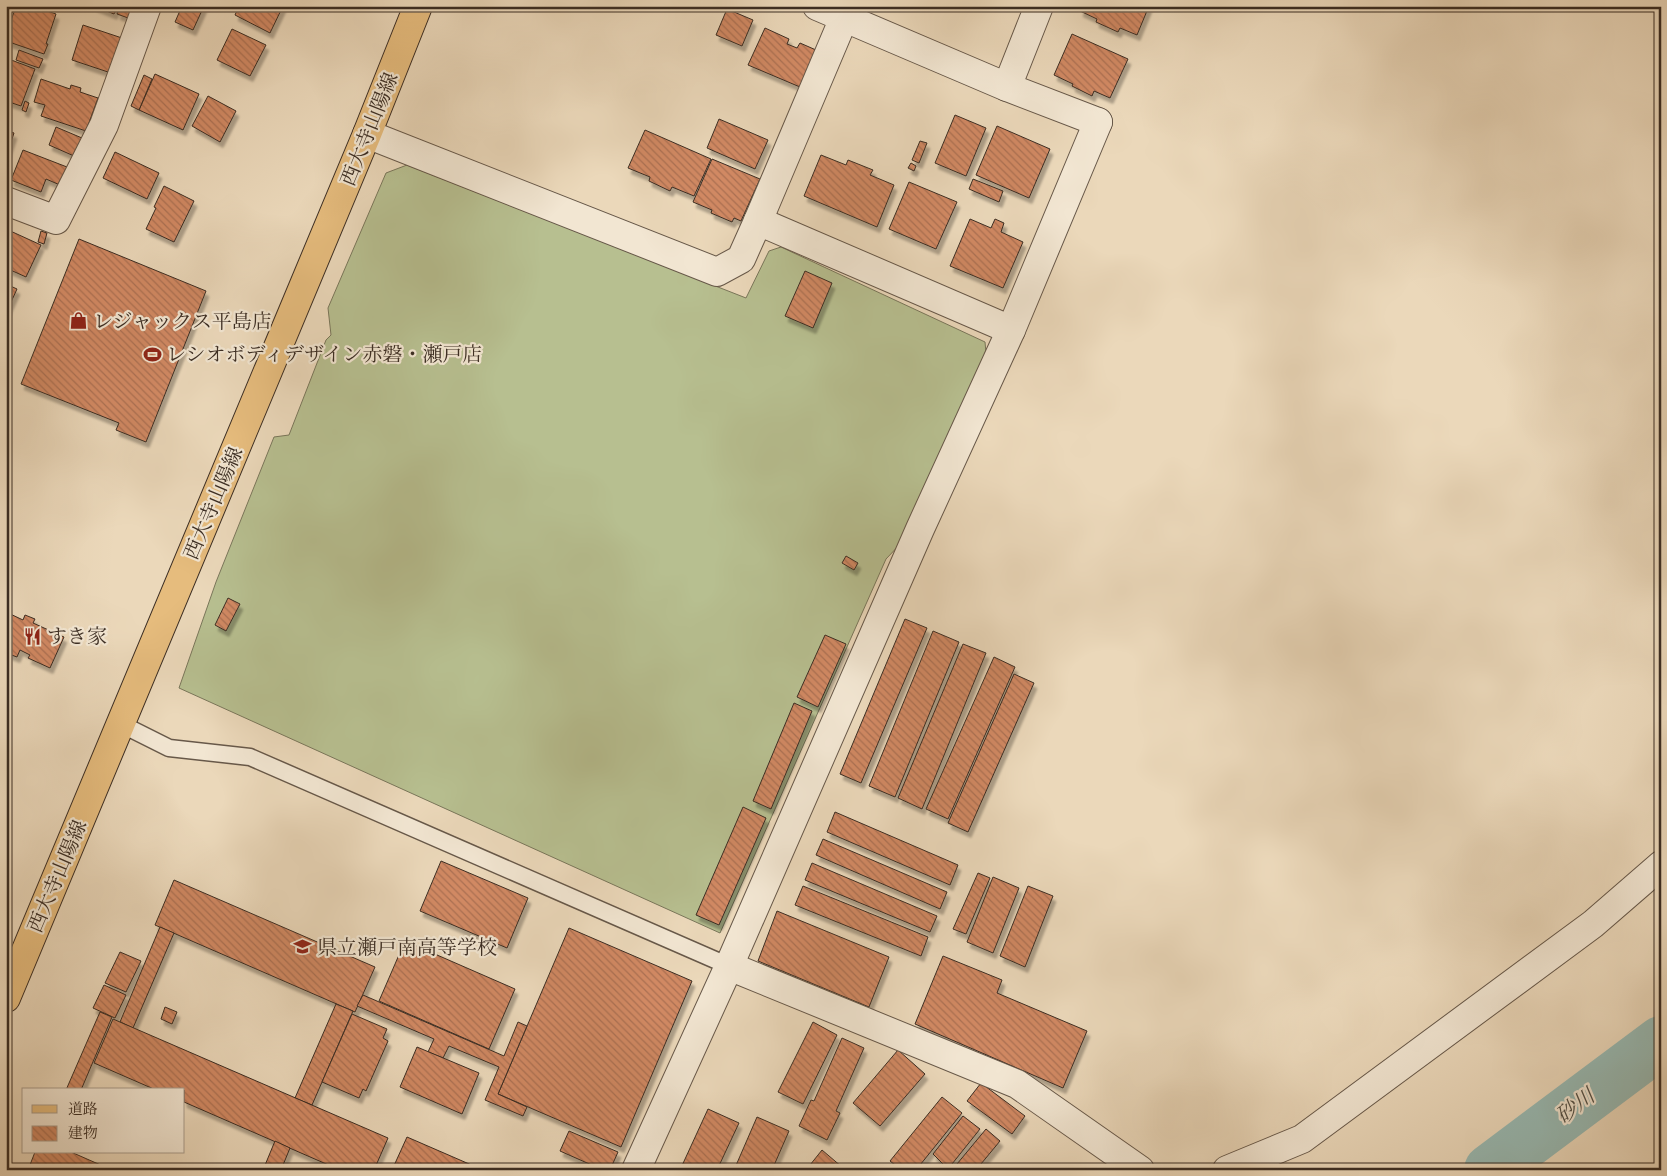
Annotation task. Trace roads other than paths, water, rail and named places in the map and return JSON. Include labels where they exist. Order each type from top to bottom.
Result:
[{"type":"main road","name":"西大寺山陽線","points":[[6,998],[367,134],[418,6]]},
{"type":"street","points":[[6,201],[56,220],[104,125],[147,6]]},
{"type":"street","points":[[636,1170],[729,966],[920,529],[1011,330],[1098,122],[1007,87],[847,12],[817,6]]},
{"type":"street","points":[[1007,87],[1039,6]]},
{"type":"street","points":[[367,134],[717,272],[741,259],[847,12]]},
{"type":"street","points":[[758,221],[1011,330]]},
{"type":"street","points":[[1227,1170],[1302,1139],[1593,924],[1661,865]]},
{"type":"street","points":[[729,966],[1017,1084],[1140,1170]]},
{"type":"lane","points":[[121,724],[169,748],[250,757],[729,966]]},
{"type":"waterway","name":"砂川","points":[[1490,1170],[1661,1042]]},
{"type":"place","name":"レジャックス平島店","points":[[79,321]]},
{"type":"place","name":"レシオボディデザイン赤磐・瀬戸店","points":[[152,354]]},
{"type":"place","name":"すき家","points":[[33,636]]},
{"type":"place","name":"県立瀬戸南高等学校","points":[[303,947]]}]
